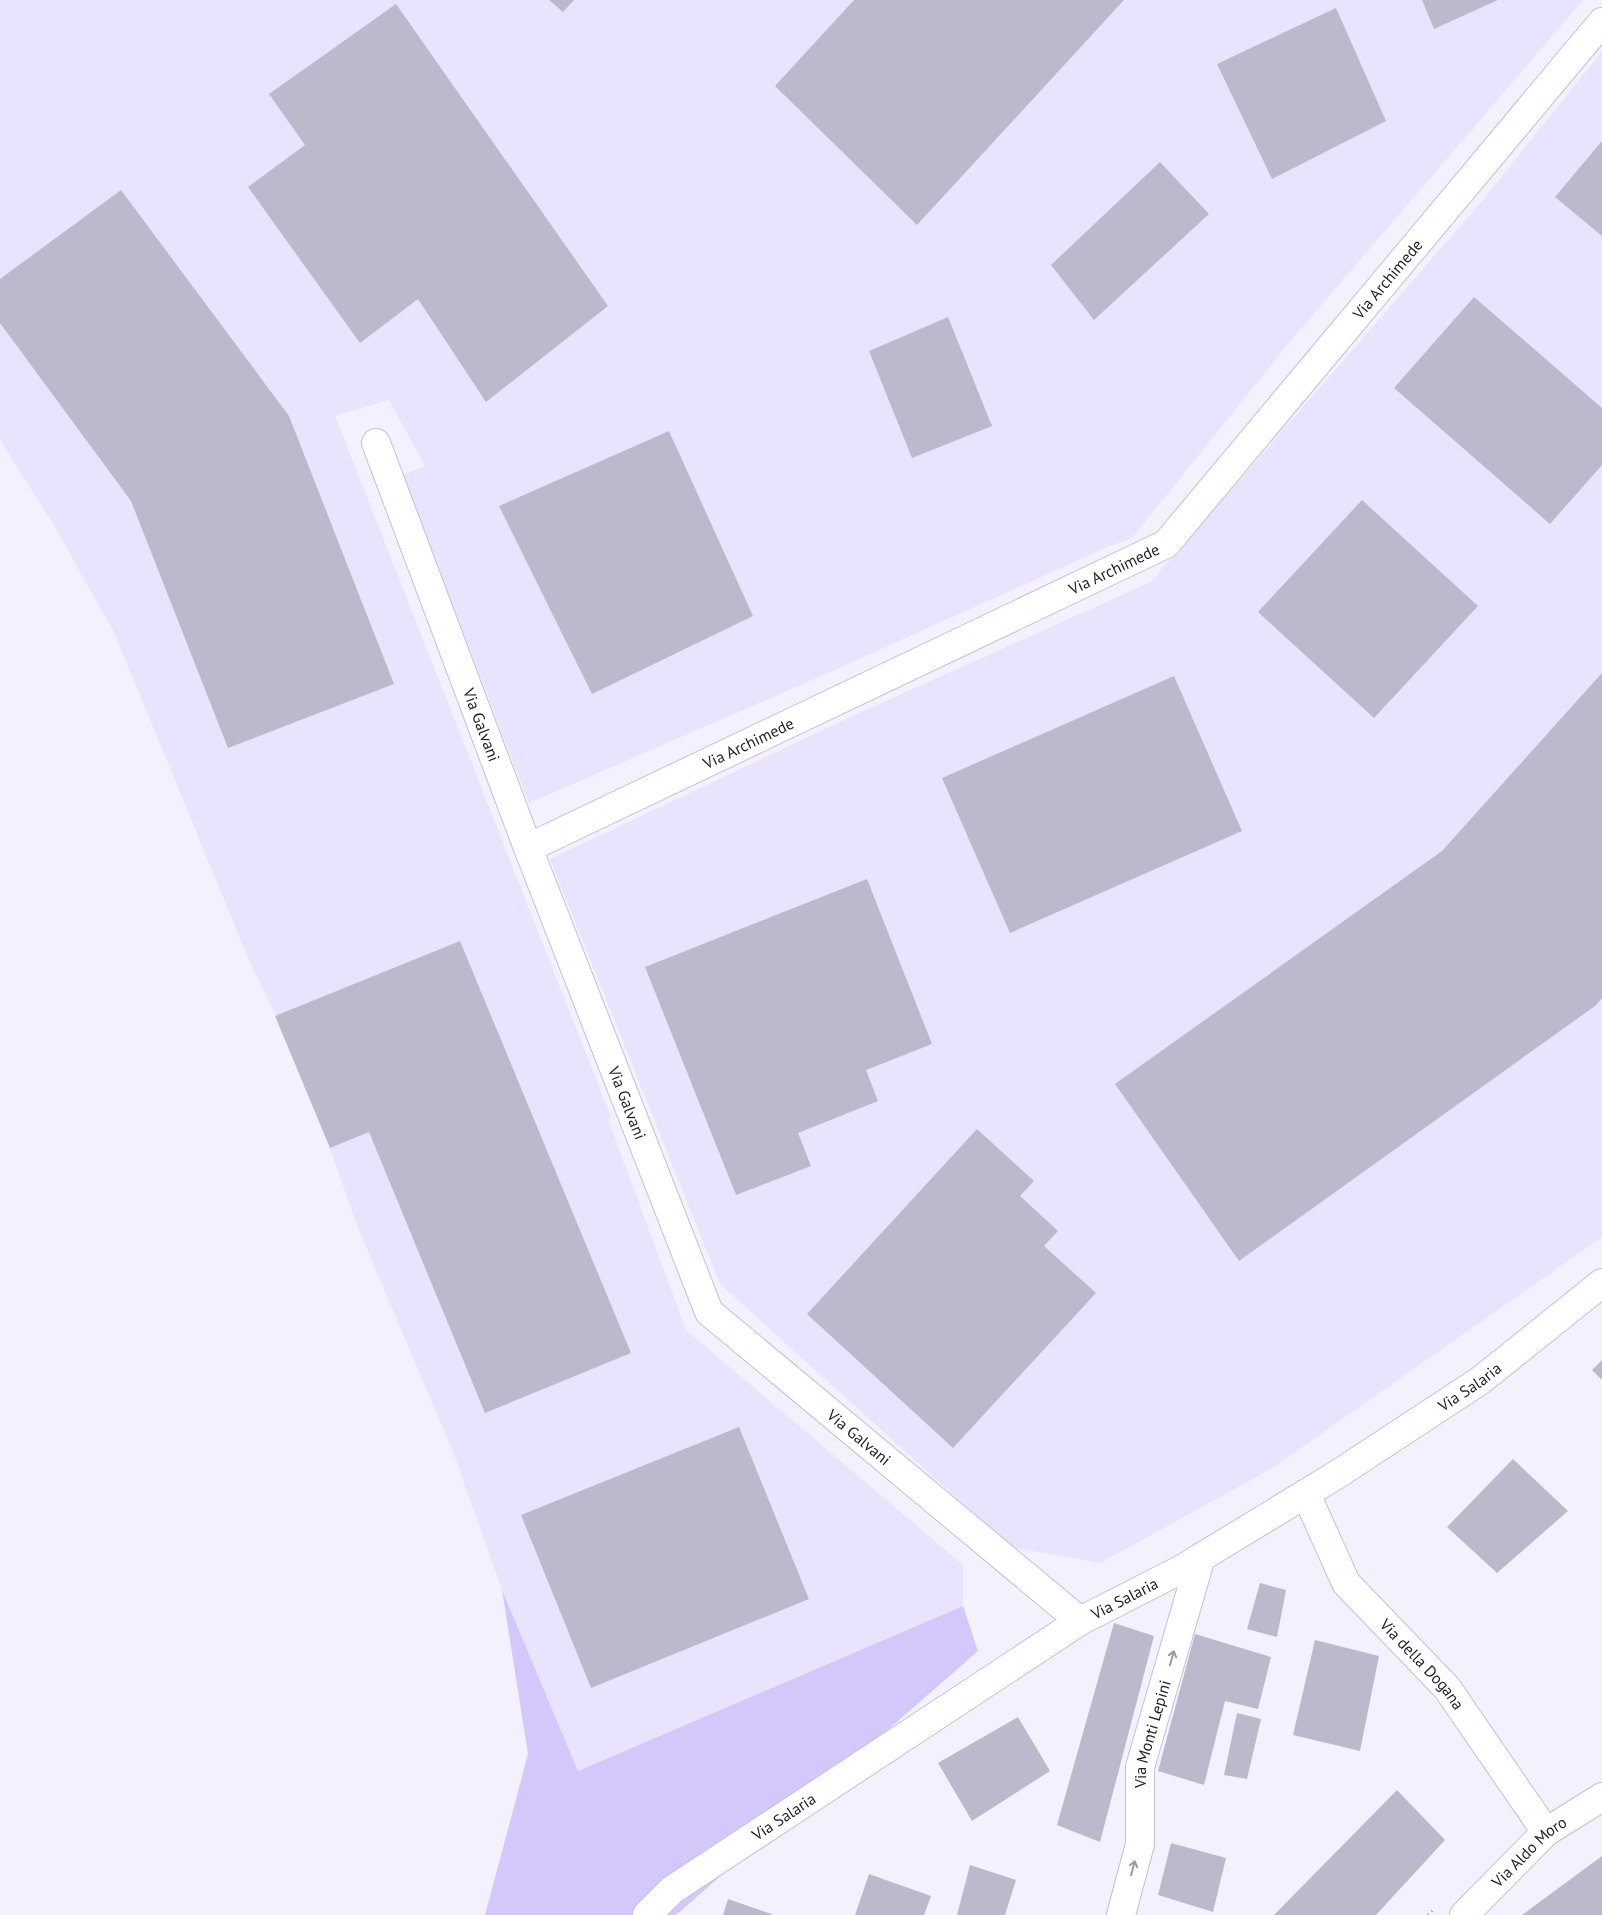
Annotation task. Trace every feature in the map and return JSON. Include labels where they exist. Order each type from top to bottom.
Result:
[{"type":"street","name":"Via Archimede","points":[[528,848],[1166,544],[1602,22]]},
{"type":"street","name":"Via Galvani","points":[[376,442],[528,848],[709,1312],[1080,1621]]},
{"type":"street","name":"Via Salaria","points":[[646,1915],[672,1890],[1080,1621],[1201,1558],[1306,1494],[1481,1380],[1602,1284]]},
{"type":"street","name":"Via della Dogana","points":[[1306,1494],[1346,1583],[1447,1688],[1546,1832]]},
{"type":"street","name":"Via Monti Lepini","points":[[1120,1915],[1140,1844],[1140,1767],[1201,1558]]},
{"type":"street","name":"Via Aldo Moro","points":[[1464,1915],[1546,1832],[1602,1797]]},
{"type":"shaded area","points":[[0,0],[1583,0],[1287,345],[1132,538],[1105,548],[835,670],[529,803],[403,475],[425,466],[389,400],[335,416],[611,1117],[608,1119],[686,1330],[963,1565],[963,1606],[578,1771],[502,1590],[455,1457],[356,1223],[330,1148],[276,1016],[249,960],[114,632],[52,522],[0,440]]},
{"type":"shaded area","points":[[1602,51],[1602,1237],[1271,1469],[1100,1563],[1011,1547],[720,1284],[550,859],[857,714],[1151,582],[1483,200]]},
{"type":"shaded area","points":[[502,1590],[578,1771],[963,1606],[978,1651],[676,1915],[485,1915],[528,1754]]},
{"type":"building","points":[[549,0],[574,0],[563,12]]},
{"type":"building","points":[[854,0],[1124,0],[917,225],[775,86]]},
{"type":"building","points":[[1422,0],[1498,0],[1434,29]]},
{"type":"building","points":[[396,4],[608,306],[486,402],[418,299],[360,343],[248,187],[305,145],[269,94]]},
{"type":"building","points":[[1336,8],[1386,121],[1272,179],[1217,64]]},
{"type":"building","points":[[1602,141],[1602,236],[1555,197]]},
{"type":"building","points":[[1160,162],[1209,214],[1094,320],[1051,265]]},
{"type":"building","points":[[121,190],[289,416],[394,684],[228,748],[131,501],[0,323],[0,279]]},
{"type":"building","points":[[1474,297],[1602,408],[1602,465],[1550,524],[1394,388]]},
{"type":"building","points":[[948,317],[992,426],[912,458],[869,351]]},
{"type":"building","points":[[669,431],[753,616],[592,694],[499,506]]},
{"type":"building","points":[[1362,500],[1478,606],[1374,718],[1258,612]]},
{"type":"building","points":[[1602,673],[1602,998],[1595,1006],[1239,1261],[1115,1084],[1442,851]]},
{"type":"building","points":[[1174,676],[1242,831],[1010,933],[942,778]]},
{"type":"building","points":[[867,879],[932,1044],[866,1070],[878,1101],[798,1133],[811,1166],[736,1195],[645,967]]},
{"type":"building","points":[[460,941],[631,1353],[485,1413],[369,1132],[330,1148],[275,1016]]},
{"type":"building","points":[[977,1129],[1034,1181],[1020,1196],[1058,1231],[1044,1246],[1096,1293],[953,1448],[807,1314]]},
{"type":"building","points":[[1602,1360],[1602,1380],[1592,1370]]},
{"type":"building","points":[[739,1427],[809,1599],[591,1688],[521,1515]]},
{"type":"building","points":[[1513,1459],[1568,1511],[1497,1573],[1447,1527]]},
{"type":"building","points":[[1260,1583],[1286,1590],[1277,1637],[1247,1629]]},
{"type":"building","points":[[1114,1623],[1154,1636],[1100,1842],[1057,1825]]},
{"type":"building","points":[[1195,1634],[1271,1657],[1258,1709],[1225,1701],[1204,1785],[1158,1771]]},
{"type":"building","points":[[1315,1640],[1379,1656],[1360,1751],[1293,1735]]},
{"type":"building","points":[[1237,1713],[1261,1719],[1247,1779],[1224,1775]]},
{"type":"building","points":[[1018,1717],[1050,1771],[972,1821],[938,1763]]},
{"type":"building","points":[[1397,1790],[1445,1840],[1376,1915],[1274,1915]]},
{"type":"building","points":[[1171,1843],[1226,1858],[1213,1912],[1158,1895]]},
{"type":"building","points":[[1602,1856],[1602,1915],[1522,1915]]},
{"type":"building","points":[[970,1865],[1016,1880],[1005,1915],[957,1915]]},
{"type":"building","points":[[869,1874],[931,1896],[924,1915],[855,1915]]},
{"type":"building","points":[[728,1899],[774,1915],[723,1915]]}]
